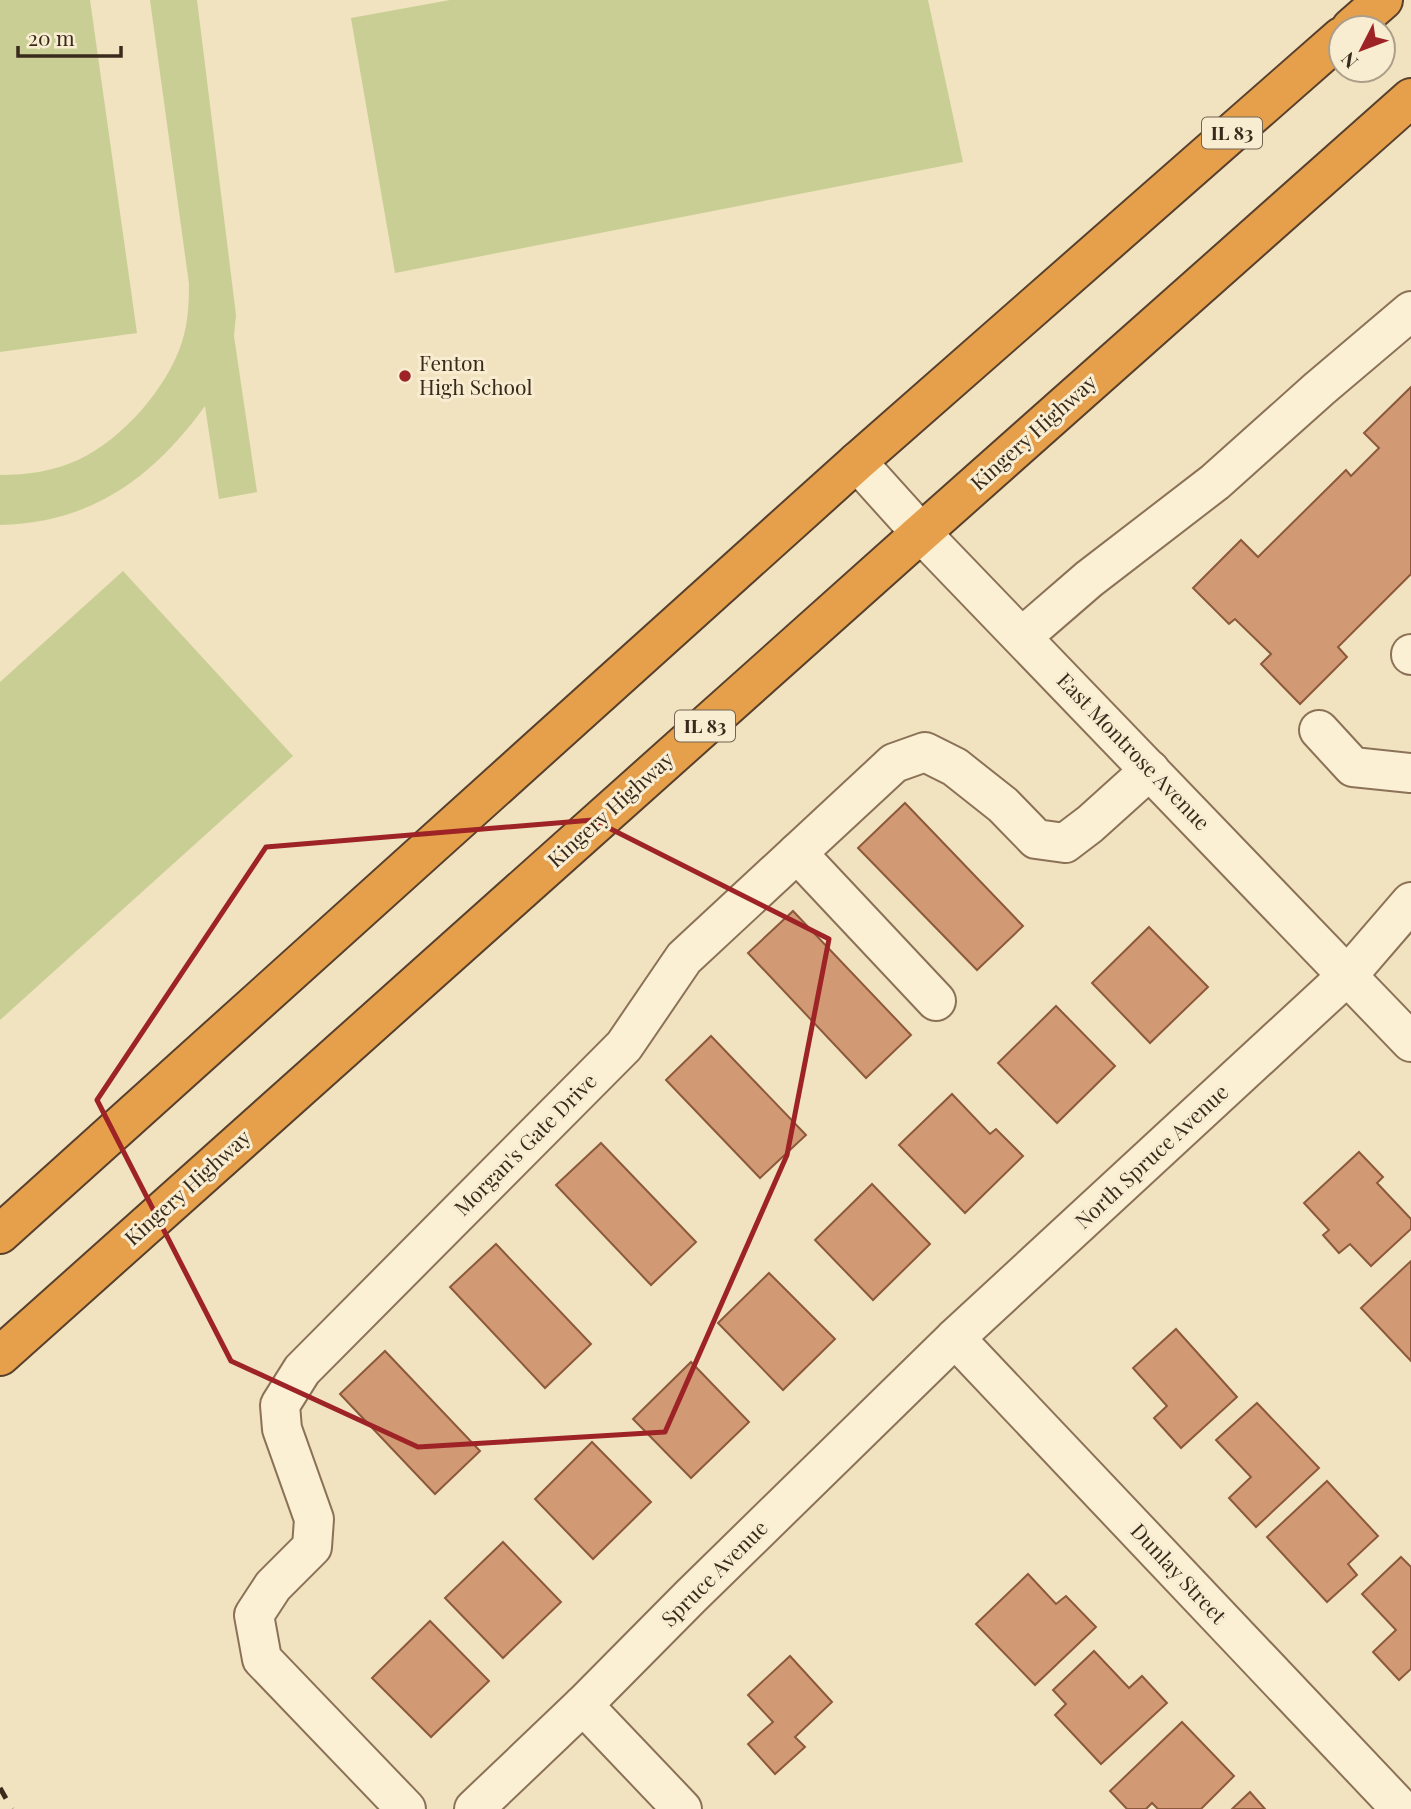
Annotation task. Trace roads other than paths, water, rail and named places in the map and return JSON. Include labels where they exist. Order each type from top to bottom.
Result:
[{"type":"highway","points":[[1367,14],[1383,0]]},
{"type":"highway","name":"IL 83","points":[[0,1234],[857,462],[1327,49]]},
{"type":"highway","name":"Kingery Highway","points":[[0,1356],[1411,98]]},
{"type":"street","points":[[1022,637],[1089,579],[1215,482],[1411,311]]},
{"type":"street","name":"East Montrose Avenue","points":[[857,462],[921,533],[1411,1042]]},
{"type":"street","points":[[1319,730],[1353,767],[1411,773]]},
{"type":"street","name":"Morgan's Gate Drive","points":[[406,1809],[262,1659],[254,1615],[273,1586],[313,1547],[314,1519],[282,1429],[280,1405],[302,1370],[624,1046],[684,958],[894,763],[925,752],[955,767],[1003,805],[1036,838],[1065,843],[1150,770]]},
{"type":"street","points":[[797,852],[936,1001]]},
{"type":"street","name":"North Spruce Avenue","points":[[955,1338],[1348,975],[1408,909]]},
{"type":"street","name":"Spruce Avenue","points":[[474,1809],[955,1338]]},
{"type":"street","name":"Dunlay Street","points":[[955,1338],[1401,1809]]},
{"type":"street","points":[[583,1705],[682,1809]]},
{"type":"railway","points":[[0,1788],[12,1809]]},
{"type":"place","name":"Fenton High School","points":[[405,376]]}]
